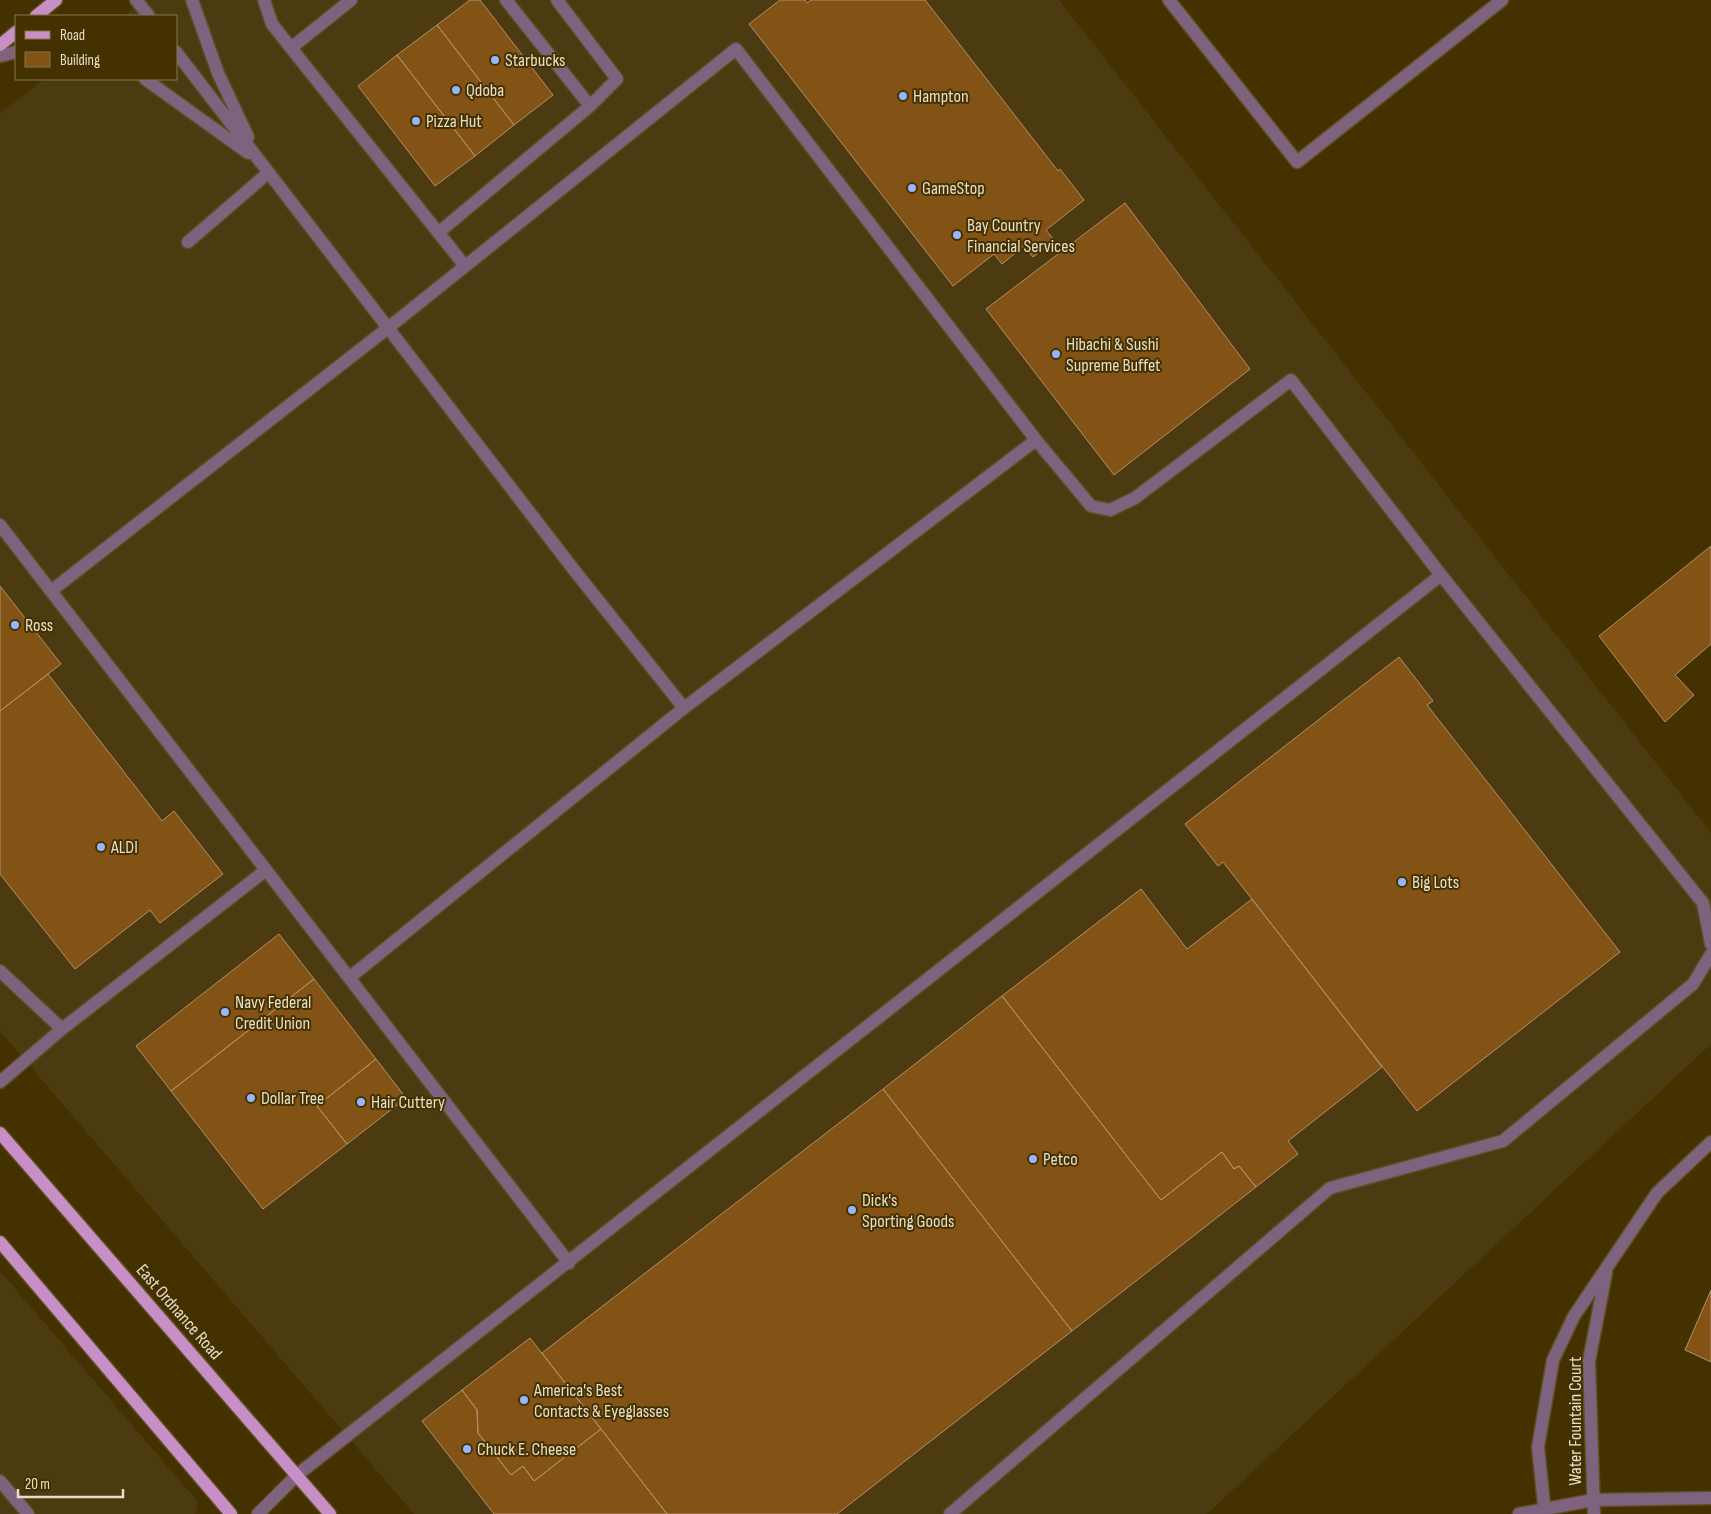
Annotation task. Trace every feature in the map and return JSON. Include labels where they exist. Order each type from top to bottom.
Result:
[{"type":"main road","points":[[37,15],[56,0]]},
{"type":"main road","points":[[0,45],[15,33]]},
{"type":"main road","name":"East Ordnance Road","points":[[0,1133],[330,1514]]},
{"type":"main road","points":[[0,1242],[231,1514]]},
{"type":"street","points":[[136,0],[148,15]]},
{"type":"street","points":[[192,0],[218,73],[258,160]]},
{"type":"street","points":[[264,0],[272,24],[465,266]]},
{"type":"street","points":[[291,48],[351,0]]},
{"type":"street","points":[[506,0],[590,106]]},
{"type":"street","points":[[438,233],[590,106],[617,79],[557,0]]},
{"type":"street","points":[[1169,0],[1297,162],[1502,0]]},
{"type":"street","points":[[51,591],[388,328],[736,49],[1036,440],[1091,506],[1110,510],[1135,498],[1291,380],[1441,575],[1703,903],[1711,944]]},
{"type":"street","points":[[0,56],[15,52]]},
{"type":"street","points":[[178,55],[627,640],[684,708]]},
{"type":"street","points":[[146,80],[258,160]]},
{"type":"street","points":[[188,242],[268,174]]},
{"type":"street","points":[[349,978],[684,708],[1036,440]]},
{"type":"street","points":[[0,524],[569,1263]]},
{"type":"street","points":[[258,1514],[297,1475],[569,1263],[1441,575]]},
{"type":"street","points":[[0,1082],[62,1029],[266,870]]},
{"type":"street","points":[[950,1514],[1330,1188],[1503,1140],[1693,984],[1711,954]]},
{"type":"street","points":[[0,970],[62,1029]]},
{"type":"street","name":"Water Fountain Court","points":[[1545,1512],[1538,1447],[1553,1360],[1574,1316],[1657,1193],[1711,1142]]},
{"type":"street","name":"Water Fountain Court","points":[[1594,1514],[1590,1361],[1607,1269]]},
{"type":"street","points":[[0,1481],[28,1514]]},
{"type":"street","points":[[1519,1514],[1545,1512],[1593,1500],[1711,1498]]},
{"type":"shaded area","points":[[144,0],[1059,0],[1711,833],[1711,1044],[1207,1514],[414,1514],[0,1031],[0,113],[43,80],[178,80],[178,15],[125,15]]},
{"type":"shaded area","points":[[0,1271],[198,1502],[195,1514],[0,1514]]},
{"type":"building","name":"Starbucks","points":[[470,0],[480,0],[553,95],[514,125],[437,25]]},
{"type":"building","name":"Hampton","points":[[780,0],[805,0],[807,3],[811,0],[925,0],[1058,171],[1060,169],[1084,200],[1046,230],[1054,240],[1033,257],[1024,246],[1002,264],[994,254],[953,286],[749,24]]},
{"type":"building","name":"Qdoba","points":[[437,25],[514,125],[475,156],[397,55]]},
{"type":"building","name":"Pizza Hut","points":[[397,55],[475,156],[435,186],[358,86]]},
{"type":"building","points":[[1125,203],[1250,369],[1114,475],[986,309]]},
{"type":"building","points":[[1711,546],[1711,644],[1675,675],[1694,695],[1665,722],[1599,636]]},
{"type":"building","name":"Ross","points":[[0,586],[61,664],[0,711]]},
{"type":"building","name":"Big Lots","points":[[1399,657],[1433,701],[1427,705],[1620,952],[1417,1111],[1223,862],[1218,866],[1185,824]]},
{"type":"building","name":"ALDI","points":[[48,674],[162,821],[174,811],[223,874],[160,923],[150,910],[75,969],[0,874],[0,711]]},
{"type":"building","points":[[1141,889],[1187,949],[1252,899],[1382,1067],[1288,1141],[1298,1154],[1256,1187],[1239,1166],[1234,1169],[1222,1152],[1161,1200],[1002,996]]},
{"type":"building","name":"Navy Federal Credit Union","points":[[279,934],[314,979],[171,1091],[136,1046]]},
{"type":"building","name":"Dollar Tree","points":[[314,979],[376,1059],[317,1106],[347,1144],[263,1209],[171,1091]]},
{"type":"building","name":"Petco","points":[[1002,996],[1161,1200],[1222,1152],[1234,1169],[1239,1166],[1256,1187],[1072,1331],[883,1089]]},
{"type":"building","name":"Hair Cuttery","points":[[376,1059],[406,1098],[347,1144],[317,1106]]},
{"type":"building","name":"Dick's Sporting Goods","points":[[883,1089],[1072,1331],[837,1514],[667,1514],[542,1353]]},
{"type":"building","points":[[1711,1290],[1711,1362],[1685,1350]]},
{"type":"building","name":"America's Best Contacts & Eyeglasses","points":[[530,1338],[601,1429],[534,1481],[523,1466],[511,1475],[478,1433],[477,1410],[462,1390]]},
{"type":"building","name":"Chuck E. Cheese","points":[[462,1390],[477,1410],[478,1433],[511,1475],[523,1466],[534,1481],[601,1429],[667,1514],[494,1514],[422,1421]]},
{"type":"place","name":"Starbucks","points":[[495,60]]},
{"type":"place","name":"Qdoba","points":[[456,90]]},
{"type":"place","name":"Hampton","points":[[903,96]]},
{"type":"place","name":"Pizza Hut","points":[[416,121]]},
{"type":"place","name":"GameStop","points":[[912,188]]},
{"type":"place","name":"Bay Country Financial Services","points":[[957,235]]},
{"type":"place","name":"Hibachi & Sushi Supreme Buffet","points":[[1056,354]]},
{"type":"place","name":"Ross","points":[[15,625]]},
{"type":"place","name":"ALDI","points":[[101,847]]},
{"type":"place","name":"Big Lots","points":[[1402,882]]},
{"type":"place","name":"Navy Federal Credit Union","points":[[225,1012]]},
{"type":"place","name":"Dollar Tree","points":[[251,1098]]},
{"type":"place","name":"Hair Cuttery","points":[[361,1102]]},
{"type":"place","name":"Petco","points":[[1033,1159]]},
{"type":"place","name":"Dick's Sporting Goods","points":[[852,1210]]},
{"type":"place","name":"America's Best Contacts & Eyeglasses","points":[[524,1400]]},
{"type":"place","name":"Chuck E. Cheese","points":[[467,1449]]}]
